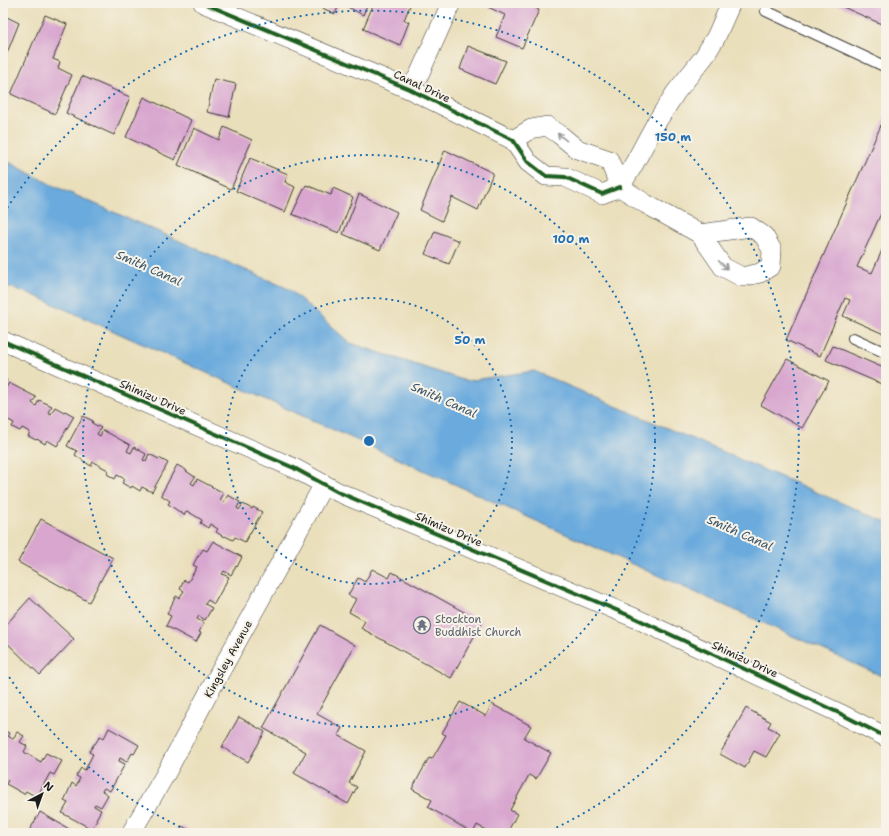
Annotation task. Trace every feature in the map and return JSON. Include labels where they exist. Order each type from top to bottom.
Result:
[{"type":"street","name":"Canal Drive","points":[[203,3],[409,89],[512,140],[528,162],[546,176],[565,177],[602,194],[620,187]]},
{"type":"street","points":[[409,89],[418,77],[451,3]]},
{"type":"street","points":[[620,187],[656,123],[676,92],[704,57],[716,37],[731,3]]},
{"type":"street","points":[[512,140],[531,129],[547,126],[559,134],[577,150],[609,160],[620,187],[646,204],[700,234]]},
{"type":"street","points":[[565,177],[573,164],[577,150]]},
{"type":"street","name":"Shimizu Drive","points":[[3,341],[294,468],[338,492],[635,618],[886,736]]},
{"type":"street","name":"Kingsley Avenue","points":[[131,833],[165,775],[324,484]]},
{"type":"lane","points":[[769,3],[766,12],[886,67]]},
{"type":"lane","points":[[853,338],[886,353]]},
{"type":"water","name":"Smith Canal","points":[[3,159],[52,185],[289,289],[350,343],[466,381],[534,371],[886,522],[886,678],[31,294],[3,285]]},
{"type":"building","points":[[317,3],[340,3],[335,14],[316,5]]},
{"type":"building","points":[[349,3],[368,3],[363,15],[348,7]]},
{"type":"building","points":[[374,3],[411,3],[404,20],[409,22],[400,45],[363,29]]},
{"type":"building","points":[[490,3],[526,3],[539,10],[522,48],[496,37],[505,15],[488,7]]},
{"type":"building","points":[[834,3],[886,3],[886,26]]},
{"type":"building","points":[[3,15],[19,23],[7,53],[3,52]]},
{"type":"building","points":[[45,15],[67,24],[53,59],[60,62],[58,68],[72,75],[55,114],[11,94]]},
{"type":"building","points":[[468,46],[506,61],[495,84],[460,69]]},
{"type":"building","points":[[82,76],[130,97],[114,135],[66,113]]},
{"type":"building","points":[[214,79],[236,84],[229,117],[207,112]]},
{"type":"building","points":[[144,97],[191,120],[175,160],[126,137]]},
{"type":"building","points":[[886,114],[886,210],[883,209],[857,267],[872,273],[886,241],[886,335],[843,316],[850,300],[845,298],[820,356],[786,340]]},
{"type":"building","points":[[224,127],[252,140],[231,189],[178,165],[194,128],[219,140]]},
{"type":"building","points":[[445,150],[493,173],[478,210],[452,197],[442,221],[420,210]]},
{"type":"building","points":[[250,158],[288,174],[285,182],[295,187],[285,212],[236,191]]},
{"type":"building","points":[[306,185],[331,195],[333,188],[353,197],[339,233],[292,214]]},
{"type":"building","points":[[359,194],[397,212],[380,250],[343,234]]},
{"type":"building","points":[[435,231],[459,241],[449,264],[425,254]]},
{"type":"building","points":[[833,346],[886,369],[886,386],[826,360]]},
{"type":"building","points":[[787,359],[829,381],[802,428],[761,405]]},
{"type":"building","points":[[3,378],[7,380],[3,387]]},
{"type":"building","points":[[9,383],[36,397],[32,403],[36,406],[39,400],[52,406],[48,412],[51,414],[55,407],[74,416],[57,446],[47,440],[45,444],[28,436],[30,432],[22,428],[20,431],[12,427],[14,423],[3,417],[3,388],[5,389]]},
{"type":"building","points":[[83,416],[93,421],[92,423],[101,428],[97,434],[100,436],[103,430],[130,445],[127,451],[131,453],[134,447],[146,454],[143,460],[146,461],[149,454],[168,463],[152,492],[142,487],[140,491],[132,486],[131,488],[122,483],[125,479],[117,475],[115,479],[107,474],[108,470],[93,462],[91,466],[75,455],[77,451],[67,446]]},
{"type":"building","points":[[177,465],[195,477],[191,483],[194,485],[197,479],[224,493],[220,500],[224,502],[228,495],[240,502],[237,508],[239,510],[243,504],[262,512],[245,542],[235,537],[233,540],[225,536],[224,537],[216,532],[218,529],[210,524],[208,528],[200,523],[202,520],[187,511],[184,515],[168,504],[170,501],[161,495]]},
{"type":"building","points":[[41,519],[113,558],[89,602],[18,562]]},
{"type":"building","points":[[213,541],[242,557],[231,575],[224,571],[222,574],[229,577],[214,604],[208,600],[205,604],[212,608],[205,620],[199,616],[197,619],[204,623],[196,642],[166,626],[171,616],[167,614],[176,596],[179,598],[184,591],[180,589],[184,580],[188,582],[197,567],[193,565],[198,556],[203,549],[207,551]]},
{"type":"building","name":"Stockton Buddhist Church","points":[[372,569],[389,578],[392,572],[482,622],[451,678],[361,628],[365,621],[349,612],[356,599],[348,595],[358,578],[365,582]]},
{"type":"building","points":[[30,598],[74,639],[40,675],[3,639],[3,628]]},
{"type":"building","points":[[320,625],[355,645],[317,714],[342,728],[338,735],[366,751],[349,783],[357,787],[348,804],[294,773],[306,752],[263,728]]},
{"type":"building","points":[[460,702],[486,716],[492,704],[531,726],[524,738],[551,753],[536,779],[529,775],[510,810],[517,814],[507,833],[491,833],[477,825],[473,833],[428,807],[432,800],[412,789],[429,758],[432,759],[446,735],[442,733]]},
{"type":"building","points":[[746,708],[771,722],[768,727],[780,733],[766,757],[754,751],[745,768],[720,754]]},
{"type":"building","points":[[239,717],[265,732],[248,762],[222,747]]},
{"type":"building","points":[[109,728],[139,745],[127,762],[120,758],[119,761],[125,764],[110,791],[104,788],[102,791],[108,795],[101,807],[95,804],[94,806],[101,810],[92,829],[62,813],[68,803],[64,801],[72,783],[76,786],[80,778],[76,776],[81,768],[85,770],[93,754],[89,752],[100,736],[104,738]]},
{"type":"building","points":[[3,730],[9,733],[8,736],[13,739],[17,732],[24,736],[20,742],[27,746],[24,752],[41,762],[46,753],[62,761],[54,775],[50,773],[37,797],[26,791],[24,794],[6,784],[8,780],[3,778]]},
{"type":"building","points":[[40,812],[76,833],[28,833]]},
{"type":"building","points":[[182,826],[194,833],[178,833]]},
{"type":"cycle path","points":[[203,3],[409,89],[513,140],[528,162],[546,176],[565,177],[602,194],[620,187]]},
{"type":"cycle path","points":[[3,341],[294,468],[338,492],[635,618],[839,713],[886,737]]},
{"type":"place","name":"Stockton Buddhist Church","points":[[422,625]]}]
